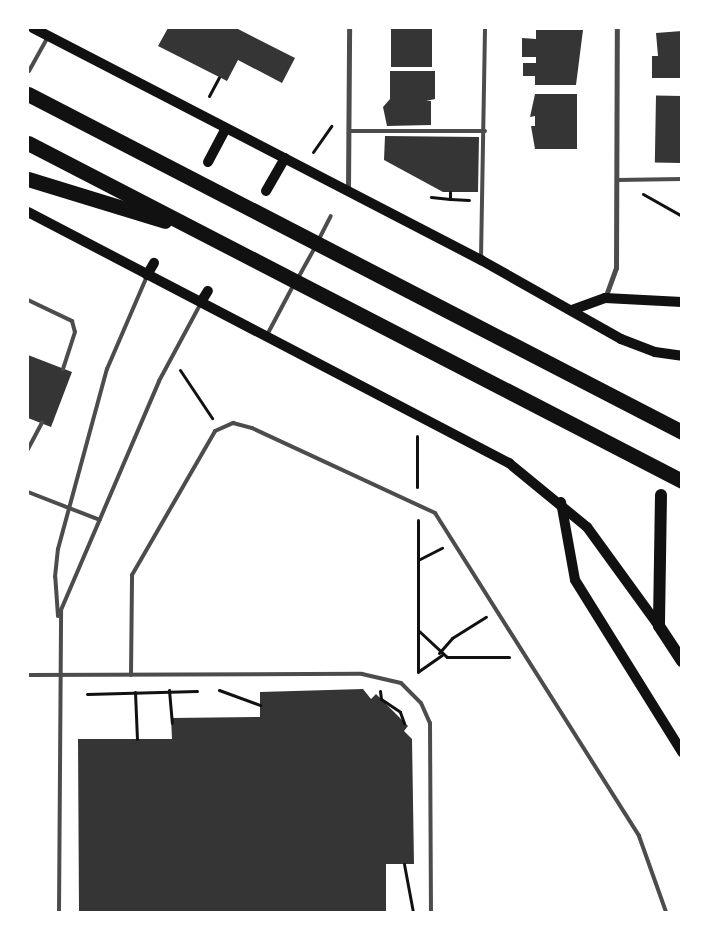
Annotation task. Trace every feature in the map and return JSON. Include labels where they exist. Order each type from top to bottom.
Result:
[{"type":"highway","points":[[28,94],[682,432]]},
{"type":"highway","points":[[28,143],[682,481]]},
{"type":"highway","points":[[28,180],[202,232]]},
{"type":"main road","points":[[33,28],[50,31],[226,128],[481,260],[639,347],[682,356]]},
{"type":"main road","points":[[208,162],[226,128]]},
{"type":"main road","points":[[266,191],[285,158]]},
{"type":"main road","points":[[28,212],[490,452],[561,502],[601,543],[682,661]]},
{"type":"main road","points":[[147,275],[154,263]]},
{"type":"main road","points":[[201,302],[208,291]]},
{"type":"main road","points":[[572,310],[605,298],[682,302]]},
{"type":"main road","points":[[659,626],[661,495]]},
{"type":"main road","points":[[561,502],[575,580],[682,752]]},
{"type":"street","points":[[348,190],[349,28]]},
{"type":"street","points":[[605,298],[616,268],[617,28]]},
{"type":"lane","points":[[481,260],[485,131],[485,28]]},
{"type":"lane","points":[[30,71],[50,31]]},
{"type":"lane","points":[[348,131],[485,131]]},
{"type":"lane","points":[[616,180],[682,179]]},
{"type":"lane","points":[[266,335],[331,216]]},
{"type":"lane","points":[[59,912],[58,621],[55,569],[107,369],[147,275]]},
{"type":"lane","points":[[28,300],[72,321],[75,332],[63,369]]},
{"type":"lane","points":[[58,621],[159,381],[201,302]]},
{"type":"lane","points":[[28,449],[42,423]]},
{"type":"lane","points":[[131,675],[132,575],[218,427],[233,423],[252,428],[435,513],[639,836],[666,912]]},
{"type":"lane","points":[[28,492],[100,520]]},
{"type":"lane","points":[[28,675],[58,673],[131,675],[362,674],[396,681],[408,688],[422,703],[430,723],[431,912]]},
{"type":"path","points":[[209,96],[219,77]]},
{"type":"path","points":[[313,152],[331,126]]},
{"type":"path","points":[[636,190],[682,216]]},
{"type":"path","points":[[452,192],[452,199]]},
{"type":"path","points":[[431,197],[472,200]]},
{"type":"path","points":[[181,371],[218,427]]},
{"type":"path","points":[[417,486],[418,436]]},
{"type":"path","points":[[418,517],[418,672],[441,654],[452,638],[469,628]]},
{"type":"path","points":[[418,560],[442,548]]},
{"type":"path","points":[[418,630],[441,654],[512,657]]},
{"type":"path","points":[[209,690],[260,705]]},
{"type":"path","points":[[168,691],[172,723]]},
{"type":"path","points":[[87,694],[201,691]]},
{"type":"path","points":[[135,692],[137,739]]},
{"type":"path","points":[[381,699],[394,709],[404,723]]},
{"type":"path","points":[[404,864],[412,912]]},
{"type":"building","points":[[168,28],[236,28],[295,58],[282,83],[238,60],[227,81],[158,46]]},
{"type":"building","points":[[391,28],[432,28],[432,67],[391,67]]},
{"type":"building","points":[[536,30],[583,30],[576,85],[535,85],[535,76],[523,76],[523,63],[536,63],[536,57],[522,57],[522,38],[536,39]]},
{"type":"building","points":[[682,31],[682,78],[652,78],[652,56],[658,56],[656,33]]},
{"type":"building","points":[[390,71],[435,71],[435,99],[426,101],[431,101],[431,125],[387,126],[383,107],[390,99]]},
{"type":"building","points":[[535,94],[577,94],[577,149],[535,149],[531,126],[535,126],[535,116],[530,117]]},
{"type":"building","points":[[656,96],[682,96],[681,163],[655,163]]},
{"type":"building","points":[[385,136],[479,137],[478,192],[443,192],[384,160]]},
{"type":"building","points":[[28,355],[72,372],[51,427],[28,418]]},
{"type":"building","points":[[363,689],[371,699],[376,694],[408,726],[404,731],[412,739],[414,864],[386,864],[386,912],[79,912],[78,739],[172,739],[171,718],[260,717],[260,692]]}]
